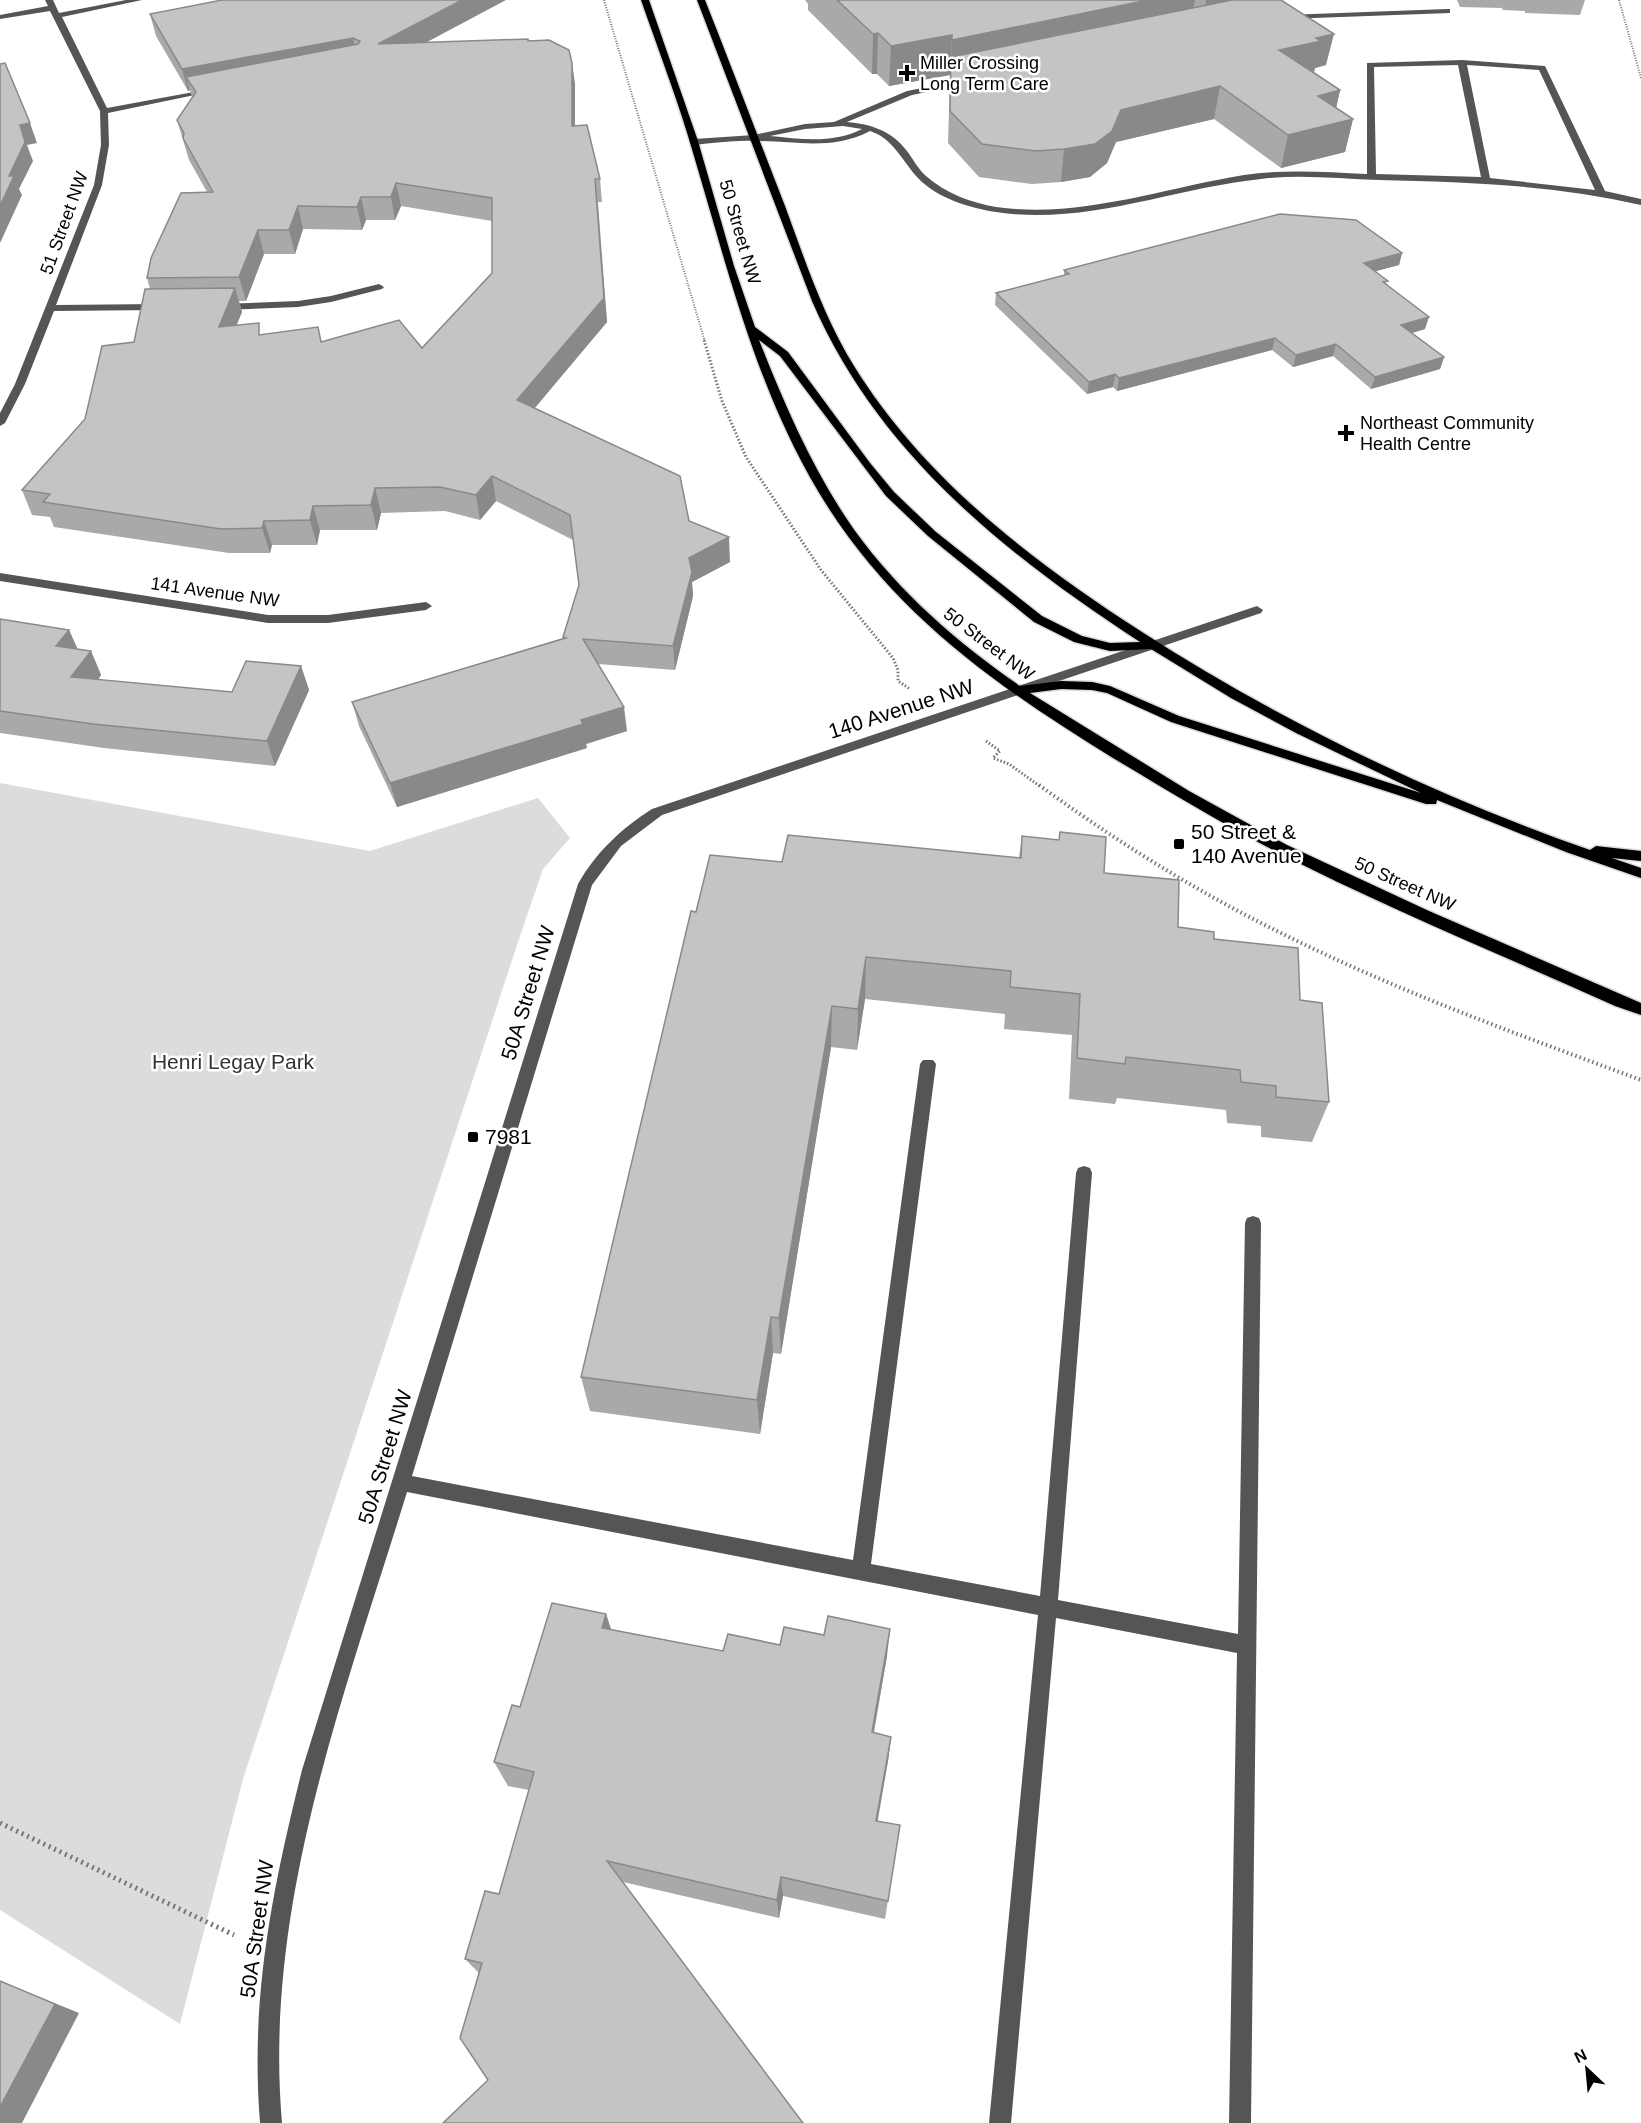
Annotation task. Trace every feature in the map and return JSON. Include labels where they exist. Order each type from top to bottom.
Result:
[{"type":"main road","name":"50 Street NW","points":[[645,0],[694,142],[734,282],[774,389],[823,490],[865,553],[921,616],[960,650],[1017,691],[1182,794],[1305,860],[1641,1011]]},
{"type":"main road","points":[[701,0],[820,308],[858,380],[891,426],[926,468],[970,512],[1019,553],[1151,645],[1251,705],[1336,749],[1520,830],[1641,873]]},
{"type":"main road","points":[[750,328],[784,354],[890,494],[932,534],[1038,619],[1078,639],[1110,647],[1151,645]]},
{"type":"main road","points":[[1017,691],[1061,685],[1092,686],[1110,690],[1175,719],[1520,830]]},
{"type":"main road","points":[[1562,846],[1641,856]]},
{"type":"street","points":[[0,17],[53,8],[138,0]]},
{"type":"street","name":"51 Street NW","points":[[0,423],[20,384],[98,184],[105,145],[104,111],[53,8]]},
{"type":"street","points":[[1293,10],[1301,16]]},
{"type":"street","points":[[1273,19],[1346,13],[1448,11]]},
{"type":"street","points":[[1372,177],[1370,65],[1462,62],[1542,68],[1601,193]]},
{"type":"street","points":[[1462,62],[1486,180]]},
{"type":"street","points":[[835,124],[910,93],[973,80]]},
{"type":"street","points":[[104,111],[219,90]]},
{"type":"street","points":[[754,138],[792,127],[835,124],[868,129],[891,138],[922,177],[948,195],[1005,211],[1050,212],[1098,207],[1235,179],[1289,172],[1486,180],[1601,193],[1641,202]]},
{"type":"street","points":[[694,142],[754,138],[800,144],[844,139],[859,135],[868,129]]},
{"type":"street","points":[[214,307],[298,304],[331,299],[379,287]]},
{"type":"street","points":[[50,308],[167,307]]},
{"type":"street","name":"141 Avenue NW","points":[[0,577],[268,619],[296,621],[347,619],[426,606]]},
{"type":"street","name":"140 Avenue NW","points":[[630,829],[657,812],[1257,609]]},
{"type":"street","name":"50A Street NW","points":[[271,2123],[266,2029],[273,1954],[290,1857],[312,1770],[585,884],[605,852],[630,829]]},
{"type":"street","points":[[861,1570],[928,1064]]},
{"type":"street","points":[[1000,2123],[1048,1607],[1083,1173]]},
{"type":"street","points":[[1240,2123],[1253,1223]]},
{"type":"street","points":[[401,1482],[1248,1646]]},
{"type":"path","points":[[1618,0],[1641,78]]},
{"type":"path","points":[[1000,751],[993,758],[1009,764],[1172,875],[1325,955],[1504,1029],[1641,1080]]},
{"type":"path","points":[[0,1823],[273,1954]]},
{"type":"green space","name":"Henri Legay Park","points":[[0,783],[370,851],[538,798],[570,838],[543,869],[519,939],[243,1779],[180,2024],[0,1910]]},
{"type":"building","points":[[222,0],[462,0],[378,44],[528,39],[528,41],[549,40],[569,50],[572,63],[572,126],[587,125],[600,179],[595,179],[604,298],[517,400],[680,476],[689,521],[729,537],[689,558],[692,572],[673,646],[583,639],[624,707],[581,720],[583,724],[390,783],[352,702],[566,638],[563,637],[579,585],[570,515],[492,476],[476,495],[440,487],[375,488],[371,505],[313,506],[310,520],[264,521],[262,528],[221,529],[43,502],[50,494],[22,490],[85,419],[102,346],[134,342],[145,289],[235,288],[219,327],[259,323],[259,335],[318,327],[321,342],[399,320],[422,348],[492,273],[492,198],[396,183],[391,197],[361,197],[357,207],[298,206],[289,230],[258,230],[239,277],[147,278],[151,258],[181,193],[213,192],[183,138],[184,133],[177,120],[196,92],[186,77],[358,44],[360,41],[353,38],[182,69],[150,14]]},
{"type":"building","points":[[837,0],[1148,0],[952,40],[952,35],[891,46],[878,33],[873,34]]},
{"type":"building","points":[[1232,0],[1281,0],[1334,34],[1316,38],[1321,41],[1279,50],[1340,90],[1318,96],[1353,119],[1288,135],[1220,86],[1121,110],[1112,131],[1095,144],[1036,151],[982,144],[950,111],[951,57]]},
{"type":"building","points":[[5,63],[30,123],[20,125],[25,142],[9,176],[14,176],[0,206],[0,64]]},
{"type":"building","points":[[1280,214],[1356,220],[1402,253],[1364,263],[1388,281],[1383,282],[1429,317],[1401,325],[1444,357],[1375,377],[1336,344],[1296,355],[1275,338],[1119,378],[1115,374],[1089,382],[996,293],[1069,274],[1064,270]]},
{"type":"building","points":[[0,619],[69,630],[56,646],[91,651],[71,677],[232,692],[246,661],[301,666],[267,741],[93,724],[0,711]]},
{"type":"building","points":[[1060,832],[1106,837],[1104,873],[1179,880],[1178,927],[1214,932],[1214,939],[1298,948],[1300,1000],[1322,1003],[1329,1102],[1276,1097],[1276,1086],[1241,1082],[1240,1070],[1126,1057],[1125,1064],[1077,1058],[1080,994],[1010,987],[1011,971],[866,957],[858,1009],[832,1006],[779,1318],[771,1317],[757,1400],[581,1377],[691,911],[696,912],[710,855],[782,862],[788,835],[1021,858],[1022,836],[1059,840]]},
{"type":"building","points":[[552,1603],[606,1614],[602,1628],[723,1651],[728,1634],[780,1645],[784,1627],[824,1635],[828,1616],[890,1629],[872,1732],[891,1737],[876,1821],[900,1825],[888,1901],[781,1877],[777,1900],[607,1861],[803,2123],[443,2123],[488,2080],[460,2038],[482,1963],[465,1959],[485,1891],[499,1894],[534,1772],[494,1762],[512,1705],[520,1707]]},
{"type":"building","points":[[0,1981],[55,2004],[0,2107]]},
{"type":"place","name":"Miller Crossing Long Term Care","points":[[907,73]]},
{"type":"place","name":"Northeast Community Health Centre","points":[[1346,433]]},
{"type":"place","name":"50 Street & 140 Avenue","points":[[1179,844]]},
{"type":"place","name":"7981","points":[[473,1137]]}]
